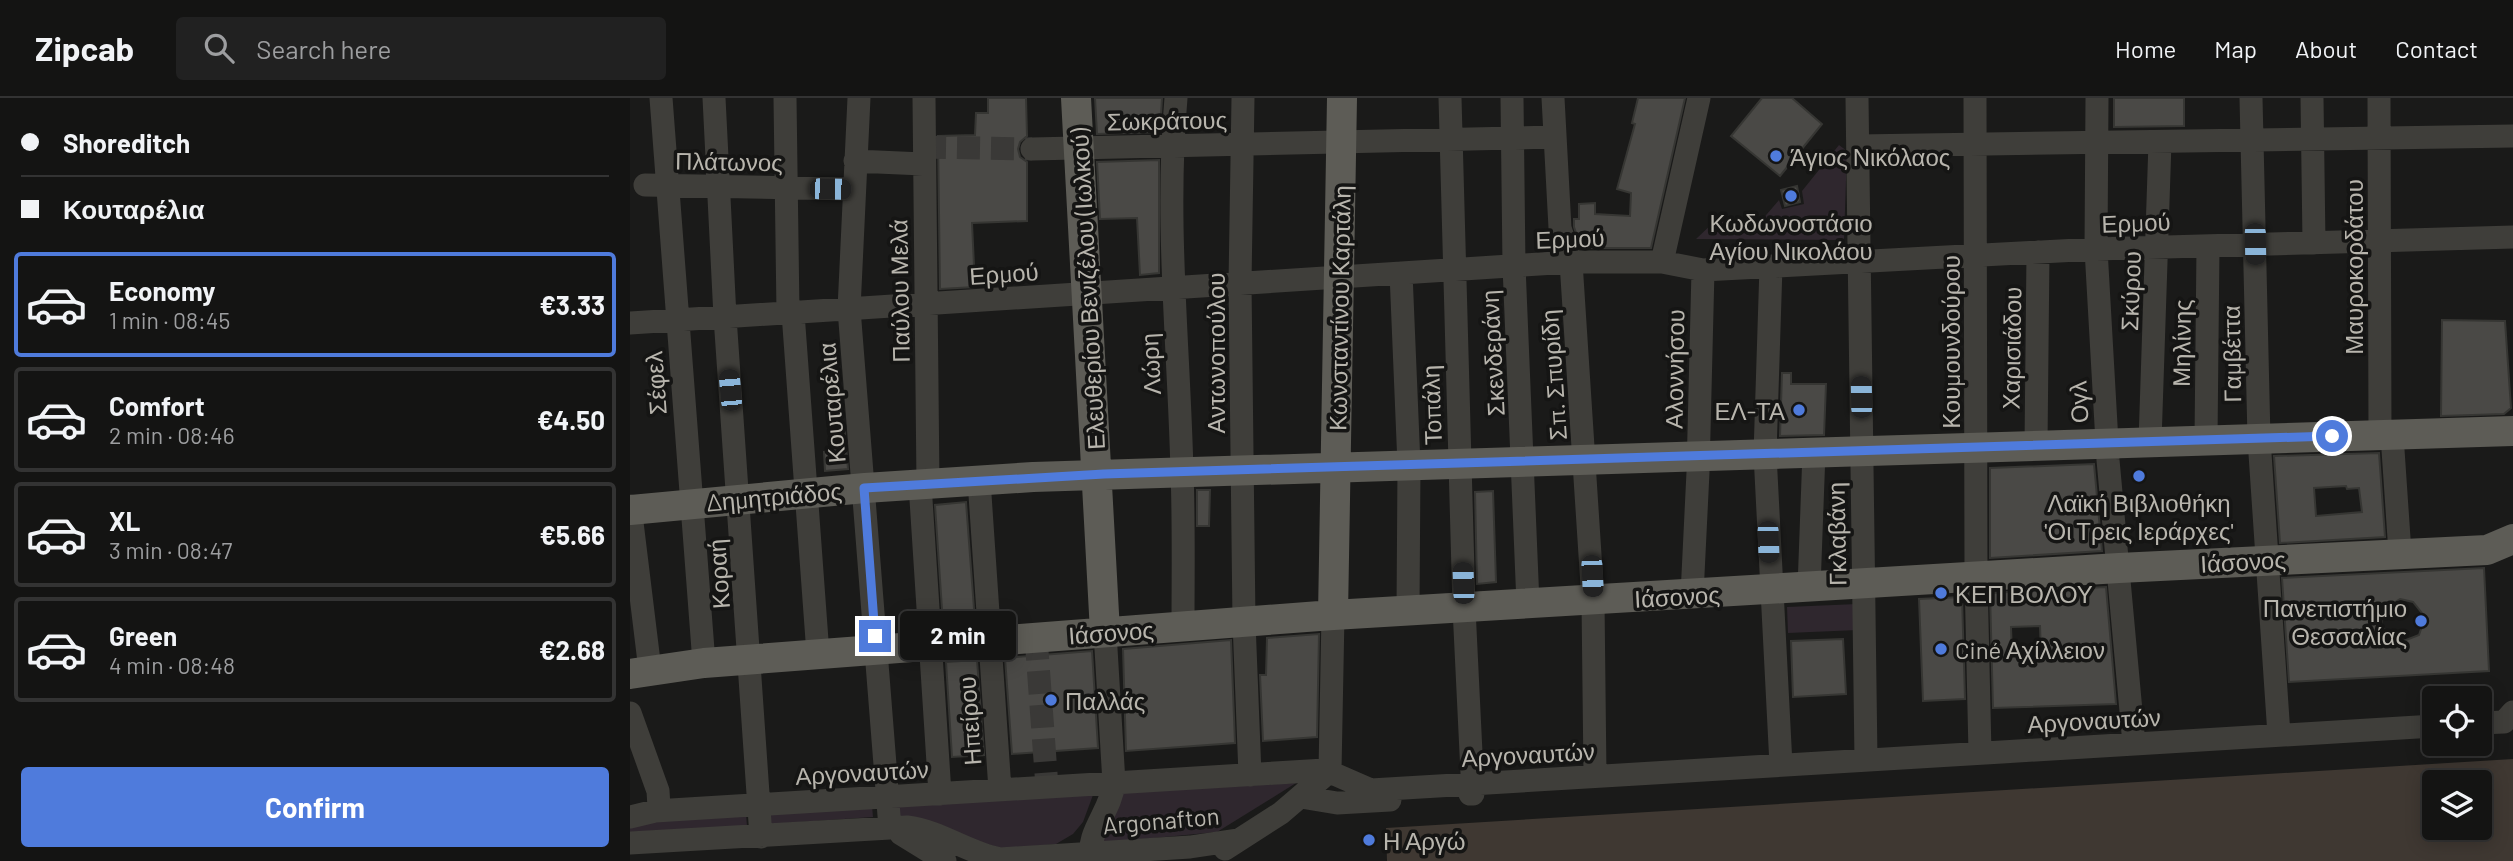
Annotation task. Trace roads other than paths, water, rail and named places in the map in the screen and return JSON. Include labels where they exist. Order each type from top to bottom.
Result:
[{"type":"main road","name":"Ελευθερίου Βενιζέλου (Ιωλκού)","points":[[1076,98],[1105,632]]},
{"type":"main road","name":"Κωνσταντίνου Καρτάλη","points":[[1333,615],[1342,98]]},
{"type":"main road","name":"Δημητριάδος","points":[[630,508],[864,488],[1097,475],[2513,431]]},
{"type":"main road","name":"Ιάσονος","points":[[640,672],[704,663],[1333,615],[2119,568],[2487,550],[2513,539]]},
{"type":"street","name":"Σέφελ","points":[[661,98],[656,186],[677,320],[704,663]]},
{"type":"street","name":"Κοραή","points":[[713,98],[725,317],[761,836]]},
{"type":"street","points":[[785,98],[785,188],[791,313],[818,654]]},
{"type":"street","name":"Κουταρέλια","points":[[859,98],[849,309],[890,828]]},
{"type":"street","name":"Παύλου Μελά","points":[[924,98],[924,484],[940,794]]},
{"type":"street","name":"Λώρη","points":[[1176,98],[1172,146],[1172,288],[1182,472],[1183,626]]},
{"type":"street","name":"Αντωνοπούλου","points":[[1244,98],[1240,284],[1244,622],[1250,775]]},
{"type":"street","name":"Τοπάλη","points":[[1450,98],[1464,608],[1473,788]]},
{"type":"street","name":"Σκενδεράνη","points":[[1513,98],[1514,266],[1528,604]]},
{"type":"street","name":"Σπ. Σπυρίδη","points":[[1553,98],[1560,228],[1571,262],[1585,459],[1593,601],[1595,776]]},
{"type":"street","points":[[1662,262],[1699,98]]},
{"type":"street","name":"Γκλαβάνη","points":[[1857,98],[1866,760]]},
{"type":"street","name":"Κουμουνδούρου","points":[[1975,98],[1976,577],[1980,753]]},
{"type":"street","name":"Ογλ","points":[[2096,98],[2096,249],[2107,443],[2134,744]]},
{"type":"street","name":"Γαμβέττα","points":[[2251,98],[2259,439],[2279,735]]},
{"type":"street","points":[[2312,98],[2314,243]]},
{"type":"street","name":"Μαυροκορδάτου","points":[[2379,98],[2379,241],[2386,435],[2400,553]]},
{"type":"street","points":[[1858,146],[2513,136]]},
{"type":"street","name":"Σωκράτους","points":[[1032,149],[1555,137]]},
{"type":"street","name":"Σκύρου","points":[[2150,442],[2160,142]]},
{"type":"street","points":[[855,161],[923,164]]},
{"type":"street","name":"Πλάτωνος","points":[[656,186],[853,189]]},
{"type":"street","name":"Ερμού","points":[[630,323],[1571,262],[1662,262],[1703,270],[2096,249],[2513,237]]},
{"type":"street","name":"Μηλίνης","points":[[2206,440],[2208,246]]},
{"type":"street","name":"Χαρισιάδου","points":[[2036,446],[2038,252]]},
{"type":"street","points":[[1771,266],[1765,454],[1769,590],[1781,765]]},
{"type":"street","name":"Αλοννήσου","points":[[1692,595],[1699,456],[1703,270]]},
{"type":"street","points":[[1401,273],[1409,465],[1408,611]]},
{"type":"street","points":[[1809,588],[1814,452]]},
{"type":"street","name":"Ηπείρου","points":[[979,481],[1000,790]]},
{"type":"street","points":[[630,508],[640,672]]},
{"type":"street","name":"Κωνσταντίνου Καρτάλη","points":[[1330,771],[1333,615]]},
{"type":"street","name":"Ελευθερίου Βενιζέλου (Ιωλκού)","points":[[1090,857],[1092,836],[1110,802],[1114,783],[1105,632]]},
{"type":"street","points":[[630,713],[658,791],[659,807],[655,811]]},
{"type":"street","name":"Αργοναυτών","points":[[1301,797],[1337,803],[1595,776],[2422,727]]},
{"type":"street","points":[[1201,861],[1265,825],[1330,771]]},
{"type":"street","name":"Αργοναυτών","points":[[630,817],[655,811],[1330,771],[1371,790],[1473,788]]},
{"type":"street","points":[[890,828],[945,861]]},
{"type":"street","name":"Argonafton","points":[[630,843],[915,828],[981,855],[1000,859],[1090,857],[1237,840]]},
{"type":"tunnel","points":[[923,147],[1032,149]]},
{"type":"tunnel","points":[[1036,637],[1047,787]]},
{"type":"place","name":"Άγιος Νικόλαος","points":[[1776,156]]},
{"type":"place","name":"Κωδωνοστάσιο Αγίου Νικολάου","points":[[1791,196]]},
{"type":"place","name":"ΕΛ-ΤΑ","points":[[1799,410]]},
{"type":"place","name":"Λαϊκή Βιβλιοθήκη 'Οι Τρεις Ιεράρχες'","points":[[2139,476]]},
{"type":"place","name":"ΚΕΠ ΒΟΛΟΥ","points":[[1941,593]]},
{"type":"place","name":"Πανεπιστήμιο Θεσσαλίας","points":[[2421,621]]},
{"type":"place","name":"Ciné Αχίλλειον","points":[[1941,649]]},
{"type":"place","name":"Παλλάς","points":[[1051,700]]},
{"type":"place","name":"Η Αργώ","points":[[1369,840]]}]
